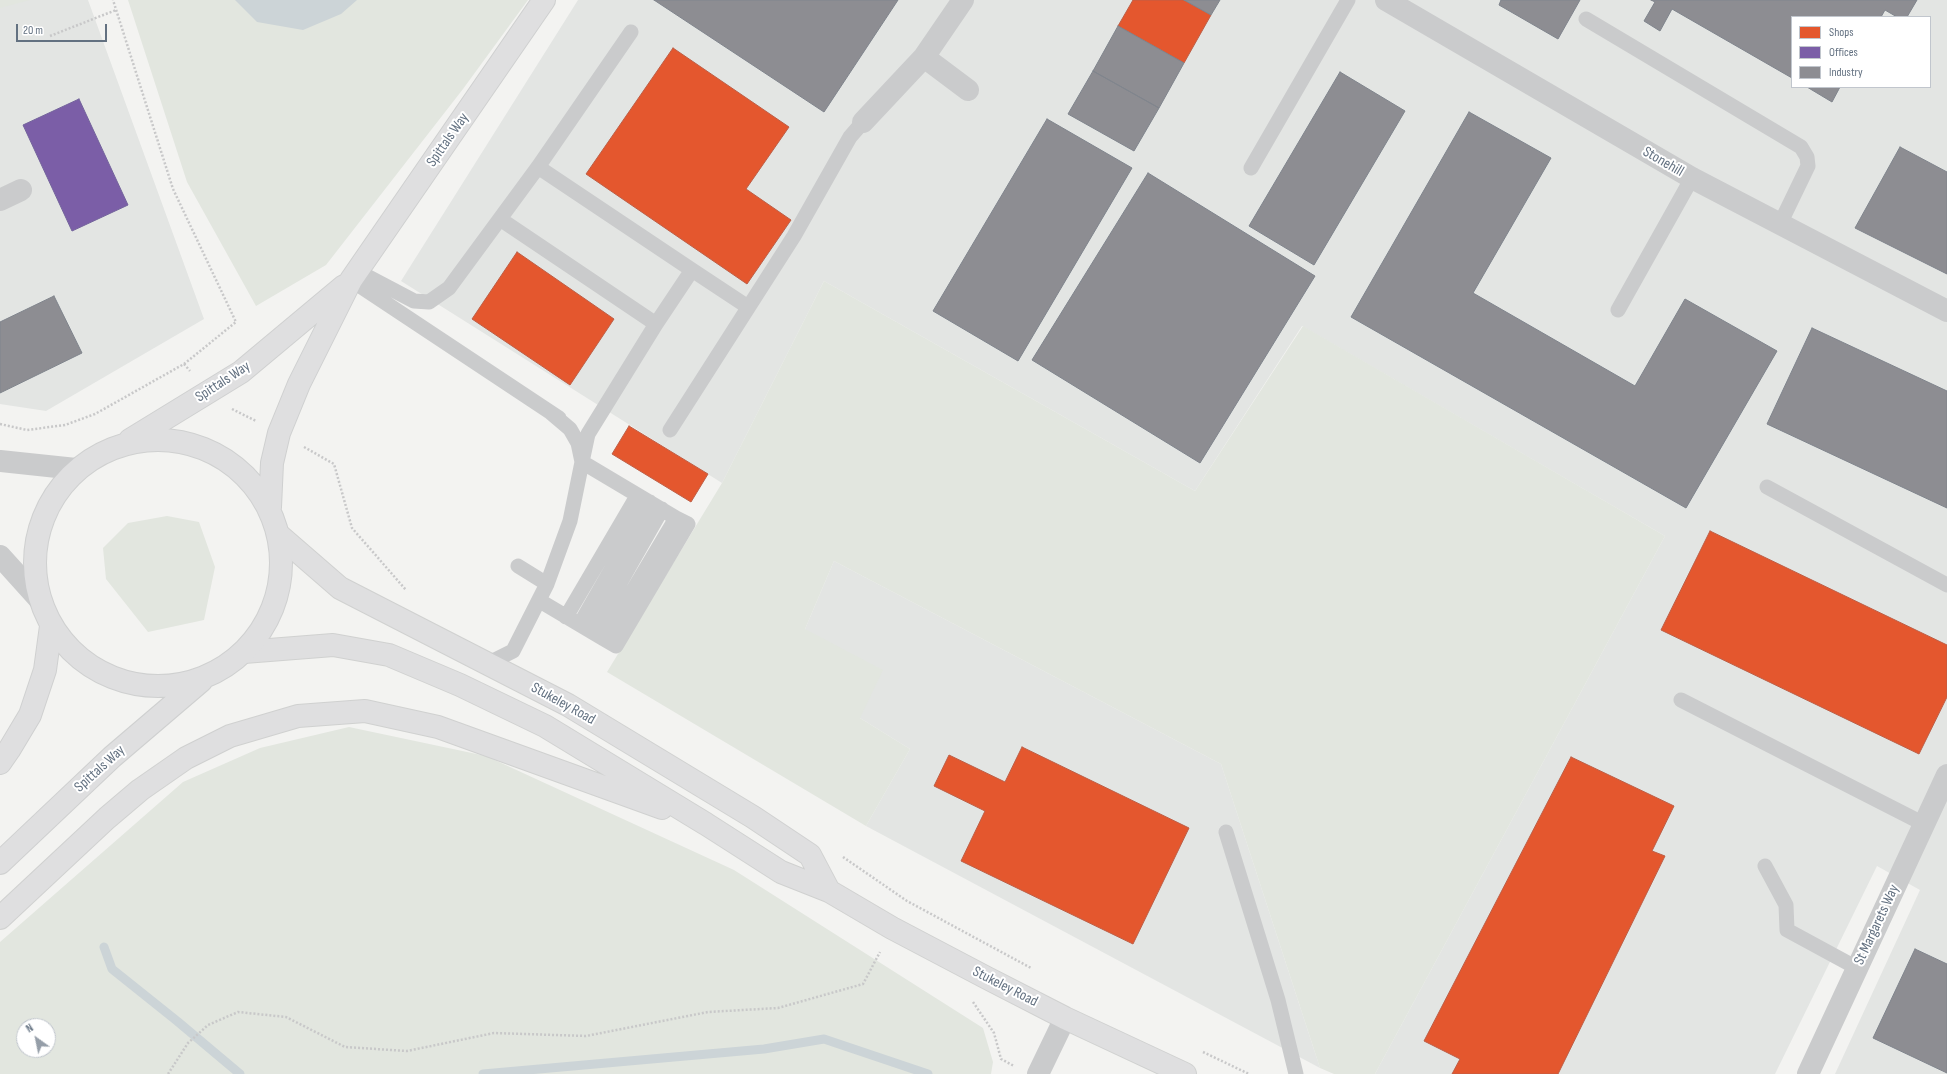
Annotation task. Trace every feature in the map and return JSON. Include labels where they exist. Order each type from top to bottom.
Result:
[{"type":"main road","name":"Spittals Way","points":[[270,507],[272,463],[279,433],[299,384],[354,275],[544,0]]},
{"type":"main road","name":"Spittals Way","points":[[125,443],[241,372],[354,275]]},
{"type":"main road","points":[[168,439],[209,449],[245,473],[270,507],[280,536],[282,578],[269,619],[244,652],[225,667],[203,678],[170,686],[135,685],[128,683],[102,674],[73,653],[51,626],[39,599],[34,564],[39,529],[53,496],[76,469],[99,453],[125,443],[168,439]]},
{"type":"main road","name":"Stukeley Road","points":[[280,536],[340,588],[568,705],[753,817],[810,854],[829,890]]},
{"type":"main road","points":[[0,763],[30,715],[45,670],[51,626]]},
{"type":"main road","name":"Stukeley Road","points":[[244,652],[333,645],[389,655],[460,685],[545,726],[706,824],[781,872],[829,890],[892,928],[1065,1018],[1185,1074]]},
{"type":"main road","name":"Spittals Way","points":[[0,863],[112,757],[203,678]]},
{"type":"main road","points":[[0,918],[107,818],[140,790],[186,758],[230,736],[298,716],[365,711],[438,727],[706,824]]},
{"type":"street","points":[[863,122],[924,57],[963,0]]},
{"type":"street","name":"Stonehill","points":[[1386,0],[1692,178],[1947,312]]},
{"type":"street","points":[[924,57],[968,90]]},
{"type":"street","points":[[0,200],[21,190]]},
{"type":"street","points":[[0,461],[76,469]]},
{"type":"street","points":[[0,556],[39,599]]},
{"type":"street","name":"St Margarets Way","points":[[1808,1074],[1947,775]]},
{"type":"street","points":[[1028,1071],[1065,1018]]},
{"type":"lane","points":[[1251,168],[1348,0]]},
{"type":"lane","points":[[1586,19],[1801,147],[1807,157],[1808,166],[1780,224]]},
{"type":"lane","points":[[354,275],[414,302],[429,302],[449,288],[538,167],[631,32]]},
{"type":"lane","points":[[670,430],[794,236],[850,137],[863,122]]},
{"type":"lane","points":[[538,167],[748,307]]},
{"type":"lane","points":[[1618,310],[1692,178]]},
{"type":"lane","points":[[500,219],[656,324]]},
{"type":"lane","points":[[487,664],[513,651],[540,601],[570,521],[588,434],[656,324],[692,270]]},
{"type":"lane","points":[[354,275],[550,412],[588,434]]},
{"type":"lane","points":[[550,412],[570,429],[578,443],[582,462],[676,518],[592,632]]},
{"type":"lane","points":[[1767,487],[1947,585]]},
{"type":"lane","points":[[566,617],[650,502]]},
{"type":"lane","points":[[592,632],[650,502]]},
{"type":"lane","points":[[518,566],[547,584]]},
{"type":"lane","points":[[540,601],[592,632]]},
{"type":"lane","points":[[1681,700],[1924,824]]},
{"type":"lane","points":[[1226,832],[1278,1000],[1296,1074]]},
{"type":"lane","points":[[1765,866],[1786,905],[1787,930],[1857,968]]},
{"type":"path","points":[[0,424],[27,430],[65,425],[95,414],[184,364],[236,322],[173,189],[113,0]]},
{"type":"path","points":[[50,36],[116,10]]},
{"type":"path","points":[[231,408],[263,424]]},
{"type":"path","points":[[334,464],[352,528],[406,591]]},
{"type":"path","points":[[842,857],[907,902],[1037,971]]},
{"type":"path","points":[[168,1074],[188,1043],[208,1025],[238,1012],[286,1017],[345,1046],[407,1052],[494,1033],[586,1036],[708,1012],[778,1008],[863,984],[881,950],[887,954]]},
{"type":"path","points":[[972,1001],[994,1033],[1001,1059],[1028,1071]]},
{"type":"shaded area","points":[[0,0],[88,0],[204,319],[46,411],[0,404]]},
{"type":"shaded area","points":[[0,0],[30,0],[0,8]]},
{"type":"shaded area","points":[[128,0],[528,0],[463,89],[326,265],[256,306],[187,182]]},
{"type":"shaded area","points":[[235,0],[357,0],[341,14],[303,30],[257,22]]},
{"type":"shaded area","points":[[578,0],[1947,0],[1947,1074],[1835,1074],[1920,890],[1877,866],[1775,1074],[1375,1074],[1665,536],[1302,326],[1195,491],[824,281],[722,483],[401,281]]},
{"type":"shaded area","points":[[824,281],[1195,491],[1303,326],[1665,536],[1375,1074],[1334,1074],[1320,1068],[1221,764],[834,561],[805,629],[883,670],[860,718],[910,749],[866,826],[607,672],[722,483]]},
{"type":"shaded area","points":[[167,516],[199,522],[215,567],[204,620],[148,632],[106,579],[103,548],[128,523]]},
{"type":"shaded area","points":[[834,561],[1221,764],[1320,1068],[866,826],[910,749],[860,718],[805,629]]},
{"type":"shaded area","points":[[349,727],[486,756],[734,870],[983,1028],[993,1062],[991,1074],[0,1074],[0,942],[183,782],[260,748]]},
{"type":"building: Shops","points":[[1133,0],[1184,0],[1211,15],[1184,63],[1118,26]]},
{"type":"building: Shops","points":[[673,48],[789,127],[746,189],[791,220],[747,284],[586,174]]},
{"type":"building: Shops","points":[[517,252],[614,319],[570,385],[472,319]]},
{"type":"building: Shops","points":[[629,426],[708,474],[691,502],[612,454]]},
{"type":"building: Shops","points":[[1710,531],[1947,645],[1947,697],[1919,754],[1661,630]]},
{"type":"building: Shops","points":[[1022,747],[1189,828],[1133,944],[961,861],[985,811],[934,786],[949,755],[1005,782]]},
{"type":"building: Shops","points":[[1571,757],[1674,806],[1652,851],[1665,856],[1558,1074],[1452,1074],[1460,1059],[1424,1041]]},
{"type":"building: Offices","points":[[79,99],[128,205],[72,231],[23,125]]},
{"type":"building: Industry","points":[[654,0],[898,0],[824,112]]},
{"type":"building: Industry","points":[[1184,0],[1220,0],[1211,15]]},
{"type":"building: Industry","points":[[1501,0],[1580,0],[1558,39],[1499,5]]},
{"type":"building: Industry","points":[[1651,0],[1917,0],[1908,16],[1895,16],[1885,10],[1882,16],[1791,16],[1791,77],[1672,9],[1660,31],[1644,21],[1655,2]]},
{"type":"building: Industry","points":[[1118,26],[1184,63],[1159,108],[1093,71]]},
{"type":"building: Industry","points":[[1093,71],[1159,108],[1134,151],[1068,114]]},
{"type":"building: Industry","points":[[1340,72],[1405,111],[1314,265],[1249,226]]},
{"type":"building: Industry","points":[[1809,88],[1839,88],[1832,102]]},
{"type":"building: Industry","points":[[1469,112],[1551,158],[1473,293],[1635,386],[1685,299],[1777,351],[1686,508],[1351,317]]},
{"type":"building: Industry","points":[[1047,119],[1132,168],[1018,361],[933,311]]},
{"type":"building: Industry","points":[[1900,147],[1947,172],[1947,274],[1855,228]]},
{"type":"building: Industry","points":[[1148,173],[1315,276],[1200,463],[1032,360]]},
{"type":"building: Industry","points":[[54,296],[82,353],[0,393],[0,322]]},
{"type":"building: Industry","points":[[1812,328],[1947,391],[1947,508],[1767,424]]},
{"type":"building: Industry","points":[[1915,949],[1947,964],[1947,1073],[1873,1038]]},
{"type":"waterway","points":[[104,947],[112,969],[240,1074]]},
{"type":"waterway","points":[[483,1074],[764,1049],[824,1039],[928,1074]]}]
